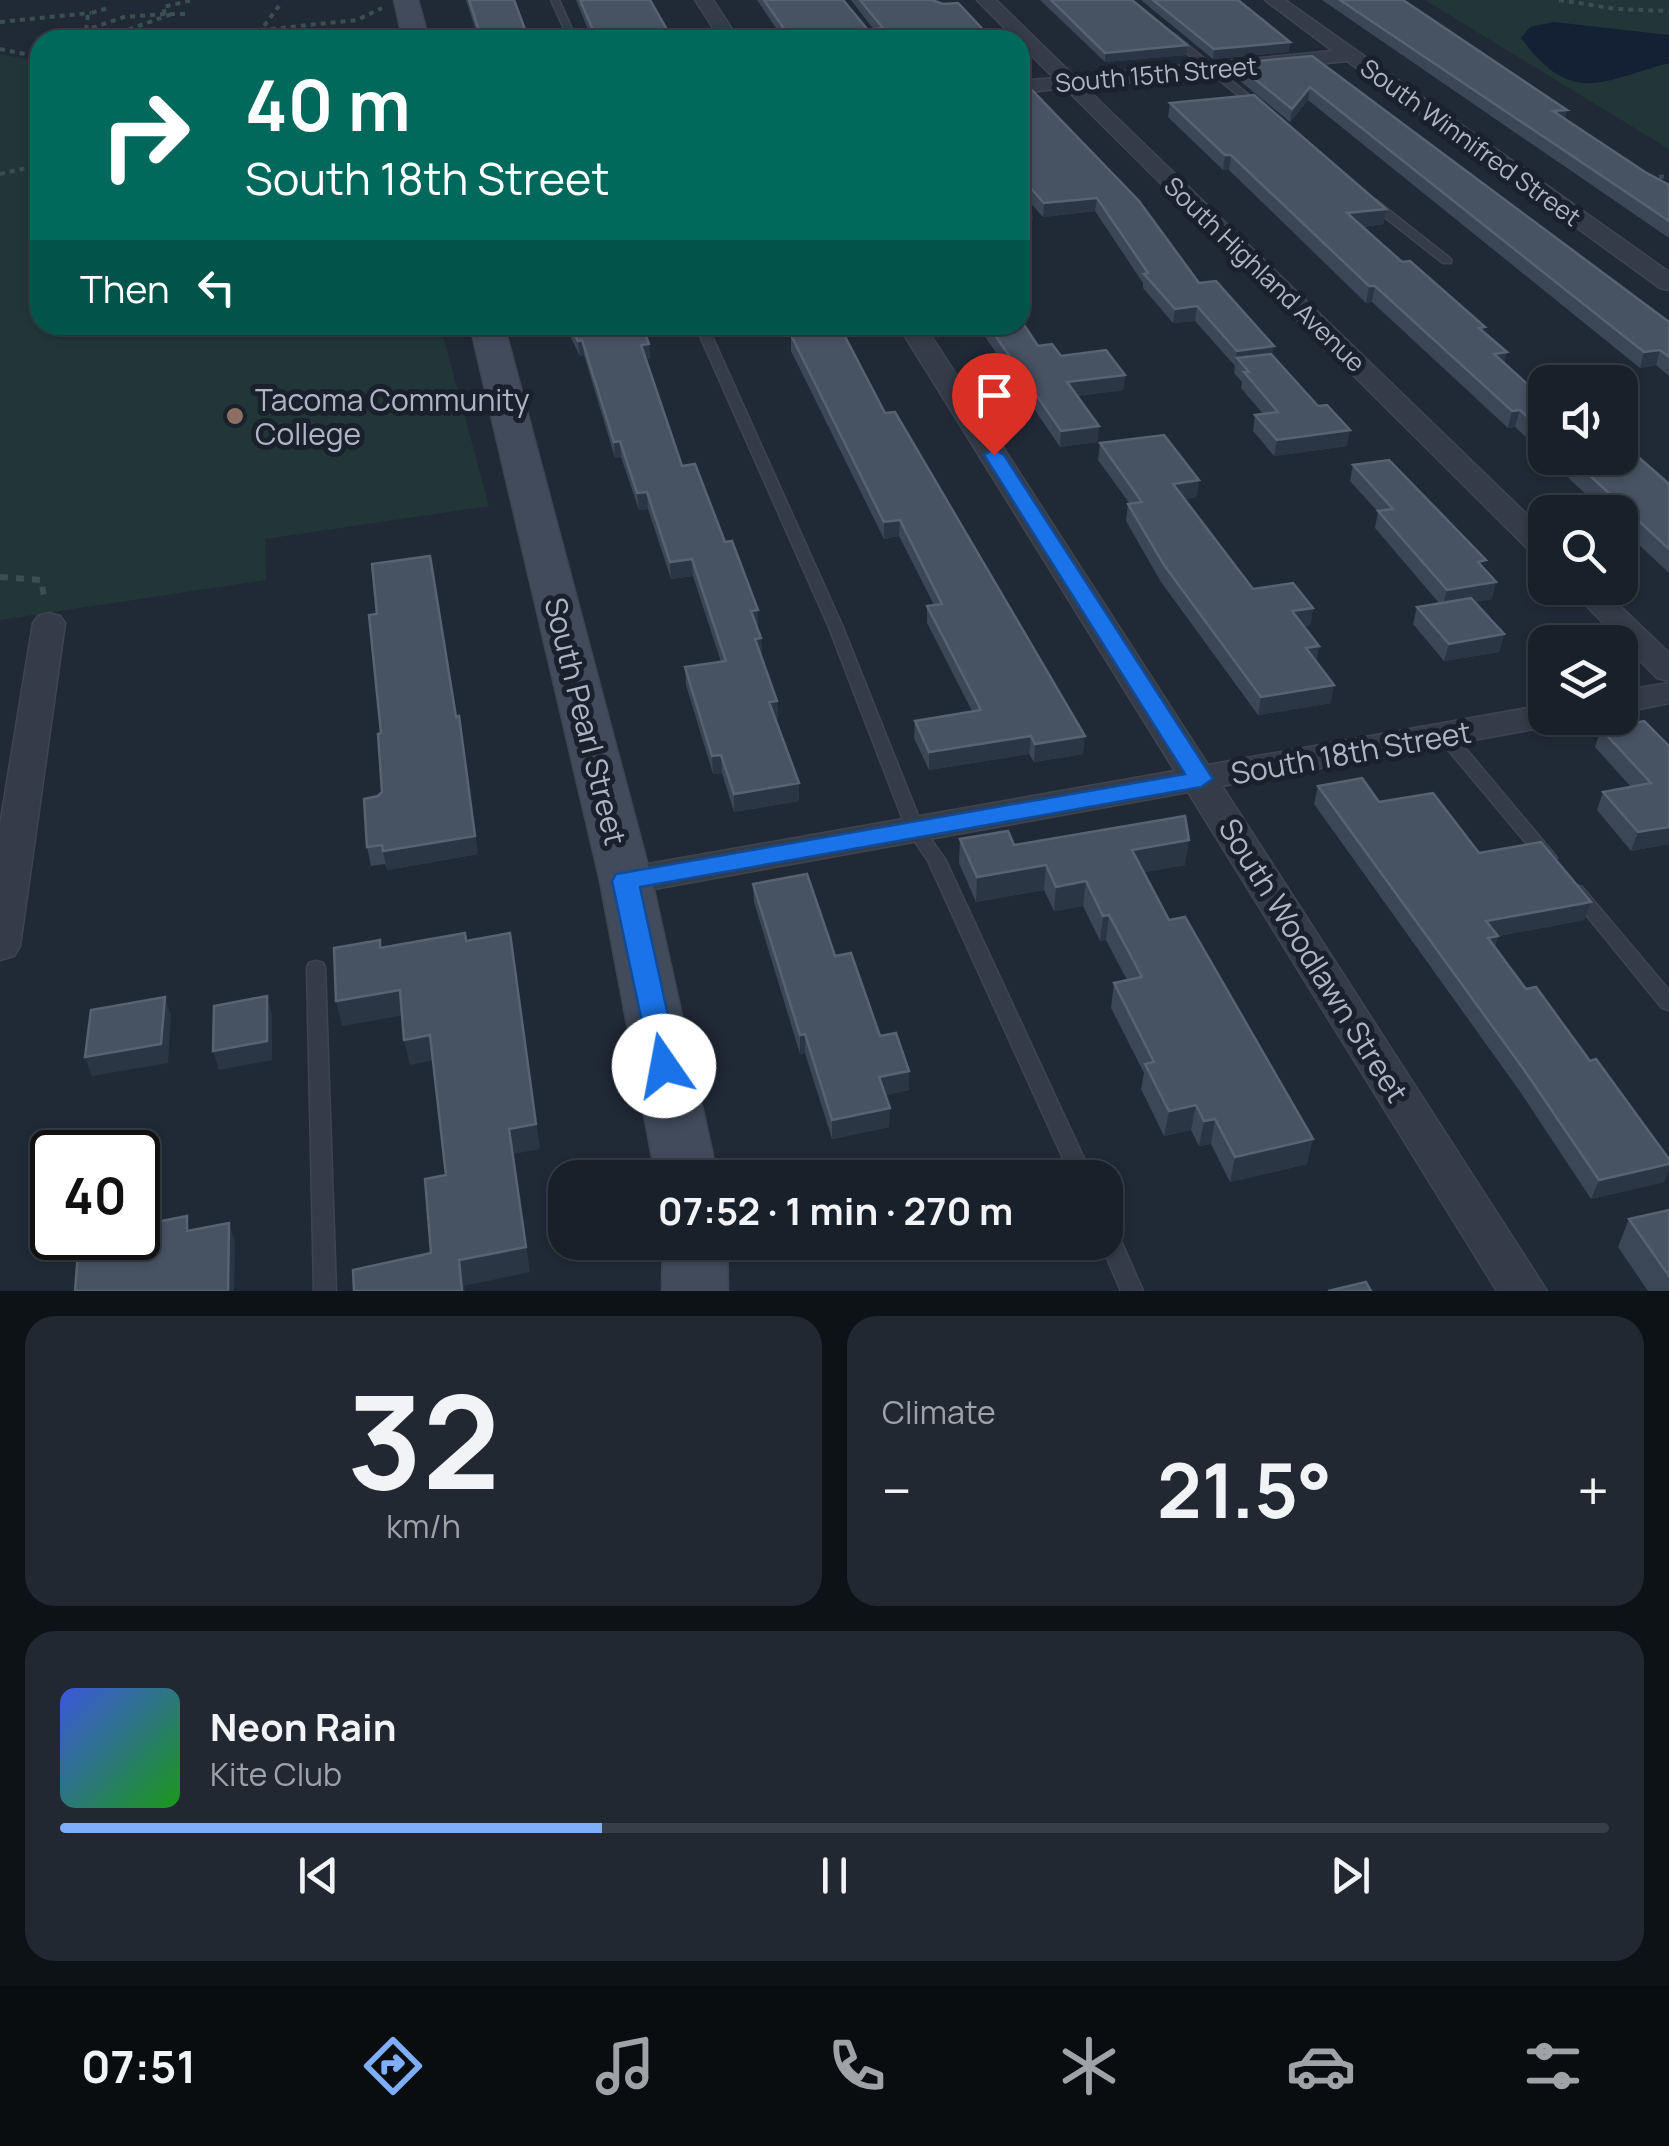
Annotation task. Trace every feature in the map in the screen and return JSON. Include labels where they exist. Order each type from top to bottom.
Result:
[{"type":"street","points":[[704,0],[724,30]]},
{"type":"street","name":"South Highland Avenue","points":[[986,0],[1016,30]]},
{"type":"street","name":"South Winnifred Street","points":[[1274,0],[1669,283]]},
{"type":"street","points":[[395,4],[410,30]]},
{"type":"street","name":"South Highland Avenue","points":[[1030,43],[1528,532]]},
{"type":"street","name":"South 15th Street","points":[[1030,86],[1351,56]]},
{"type":"street","name":"South Pearl Street","points":[[490,335],[626,881],[682,1160]]},
{"type":"street","name":"South Woodlawn Street","points":[[918,335],[1523,1291]]},
{"type":"street","points":[[1602,605],[1669,670]]},
{"type":"street","points":[[0,946],[49,622]]},
{"type":"street","points":[[1638,699],[1669,694]]},
{"type":"street","name":"South 18th Street","points":[[626,881],[1528,719]]},
{"type":"street","points":[[695,1260],[695,1291]]},
{"type":"lane","points":[[556,0],[569,30]]},
{"type":"lane","points":[[1166,31],[1264,111]]},
{"type":"lane","points":[[1358,189],[1447,261]]},
{"type":"lane","points":[[705,335],[835,625],[915,830],[936,859],[1075,1160]]},
{"type":"lane","points":[[1446,734],[1669,1003]]},
{"type":"lane","points":[[316,968],[325,1291]]},
{"type":"lane","points":[[1118,1260],[1132,1291]]},
{"type":"path","points":[[168,14],[163,6],[169,2],[193,0]]},
{"type":"path","points":[[1559,0],[1669,11]]},
{"type":"path","points":[[261,30],[356,20],[395,4]]},
{"type":"path","points":[[261,30],[280,6]]},
{"type":"path","points":[[0,22],[108,8]]},
{"type":"path","points":[[91,13],[86,30],[124,17],[186,14]]},
{"type":"path","points":[[101,24],[125,30],[168,14]]},
{"type":"path","points":[[0,49],[30,54]]},
{"type":"path","points":[[0,174],[30,167]]},
{"type":"path","points":[[1641,178],[1669,176]]},
{"type":"path","points":[[0,577],[41,580],[49,622]]},
{"type":"green space","points":[[1425,0],[1669,0],[1669,149]]},
{"type":"green space","points":[[0,54],[30,60],[30,335],[443,335],[489,506],[265,539],[266,580],[0,620]]},
{"type":"water","points":[[1554,22],[1669,35],[1669,63],[1606,81],[1572,81],[1539,60],[1521,38],[1530,27]]},
{"type":"building","points":[[469,0],[514,0],[525,30],[479,30]]},
{"type":"building","points":[[580,0],[650,0],[667,30],[593,30]]},
{"type":"building","points":[[764,0],[843,0],[868,30],[785,30]]},
{"type":"building","points":[[860,0],[932,0],[958,3],[984,30],[868,30],[883,28]]},
{"type":"building","points":[[1051,0],[1132,0],[1187,45],[1105,53]]},
{"type":"building","points":[[1153,0],[1238,0],[1290,42],[1214,49]]},
{"type":"building","points":[[1340,0],[1403,0],[1567,110],[1553,111],[1669,185],[1669,221]]},
{"type":"building","points":[[1312,56],[1669,322],[1669,357],[1660,350],[1644,352],[1310,87],[1292,109],[1235,63]]},
{"type":"building","points":[[1030,88],[1139,201],[1199,283],[1216,281],[1274,346],[1237,351],[1197,306],[1175,309],[1144,274],[1148,273],[1097,198],[1044,203],[1030,187]]},
{"type":"building","points":[[1254,95],[1386,209],[1347,213],[1402,262],[1410,261],[1485,327],[1479,328],[1507,352],[1494,354],[1528,385],[1528,417],[1520,410],[1512,411],[1375,286],[1369,286],[1231,155],[1225,155],[1170,103]]},
{"type":"building","points":[[1030,334],[1038,346],[1052,344],[1061,356],[1106,350],[1125,375],[1067,382],[1099,426],[1061,431],[995,335]]},
{"type":"building","points":[[575,335],[646,335],[649,344],[641,345],[682,466],[695,464],[725,542],[732,541],[758,610],[751,611],[761,638],[755,639],[777,701],[769,702],[799,783],[734,794],[721,755],[712,756],[685,667],[726,661],[692,559],[670,562],[647,492],[637,493],[620,441],[614,442],[582,340],[578,341]]},
{"type":"building","points":[[791,335],[844,335],[885,413],[895,412],[1085,736],[1035,744],[1031,736],[929,752],[915,721],[981,710],[927,606],[942,604],[900,520],[884,522]]},
{"type":"building","points":[[1271,354],[1318,406],[1327,405],[1350,430],[1277,440],[1255,415],[1278,412],[1237,358]]},
{"type":"building","points":[[1164,435],[1199,480],[1173,484],[1253,589],[1293,583],[1313,608],[1292,611],[1319,646],[1306,648],[1334,685],[1261,697],[1164,565],[1128,504],[1142,502],[1100,443]]},
{"type":"building","points":[[1638,457],[1669,484],[1669,549],[1638,520],[1638,495],[1611,495],[1589,475],[1638,475]]},
{"type":"building","points":[[1389,460],[1486,560],[1478,562],[1496,582],[1447,590],[1378,511],[1393,509],[1353,465]]},
{"type":"building","points":[[430,556],[456,717],[459,716],[475,836],[383,851],[382,845],[367,847],[364,799],[382,792],[378,734],[381,733],[369,615],[377,614],[372,564]]},
{"type":"building","points":[[1471,598],[1504,634],[1449,644],[1417,607]]},
{"type":"building","points":[[1644,721],[1669,746],[1669,827],[1638,832],[1603,792],[1651,783],[1607,735],[1638,735],[1638,722]]},
{"type":"building","points":[[1362,778],[1379,802],[1433,793],[1479,853],[1541,842],[1591,902],[1486,921],[1498,936],[1488,938],[1526,989],[1536,987],[1590,1061],[1596,1059],[1669,1164],[1599,1180],[1318,786]]},
{"type":"building","points":[[1185,816],[1189,840],[1132,850],[1169,920],[1185,917],[1313,1139],[1235,1157],[1215,1119],[1204,1121],[1196,1105],[1169,1111],[1145,1064],[1154,1062],[1114,983],[1142,977],[1086,881],[1056,887],[1046,865],[977,877],[960,839],[1008,831],[1014,845]]},
{"type":"building","points":[[807,874],[835,956],[851,953],[880,1036],[896,1033],[909,1071],[879,1077],[890,1108],[832,1120],[805,1034],[800,1035],[753,884]]},
{"type":"building","points":[[465,933],[466,941],[510,933],[536,1124],[509,1129],[526,1247],[459,1260],[462,1291],[354,1291],[353,1270],[431,1253],[425,1179],[446,1175],[430,1035],[404,1040],[400,990],[336,1001],[334,948],[380,940],[380,948]]},
{"type":"building","points":[[267,996],[267,1041],[213,1051],[214,1006]]},
{"type":"building","points":[[165,997],[161,1044],[85,1057],[91,1010]]},
{"type":"building","points":[[1669,1210],[1669,1276],[1629,1219]]},
{"type":"building","points":[[187,1216],[187,1231],[229,1223],[228,1291],[75,1291],[77,1260],[160,1260],[160,1221]]},
{"type":"building","points":[[1366,1282],[1371,1291],[1328,1291]]},
{"type":"place","name":"Tacoma Community College","points":[[235,416]]},
{"type":"route","points":[[664,1066],[626,881],[1201,779],[994,455]]}]
